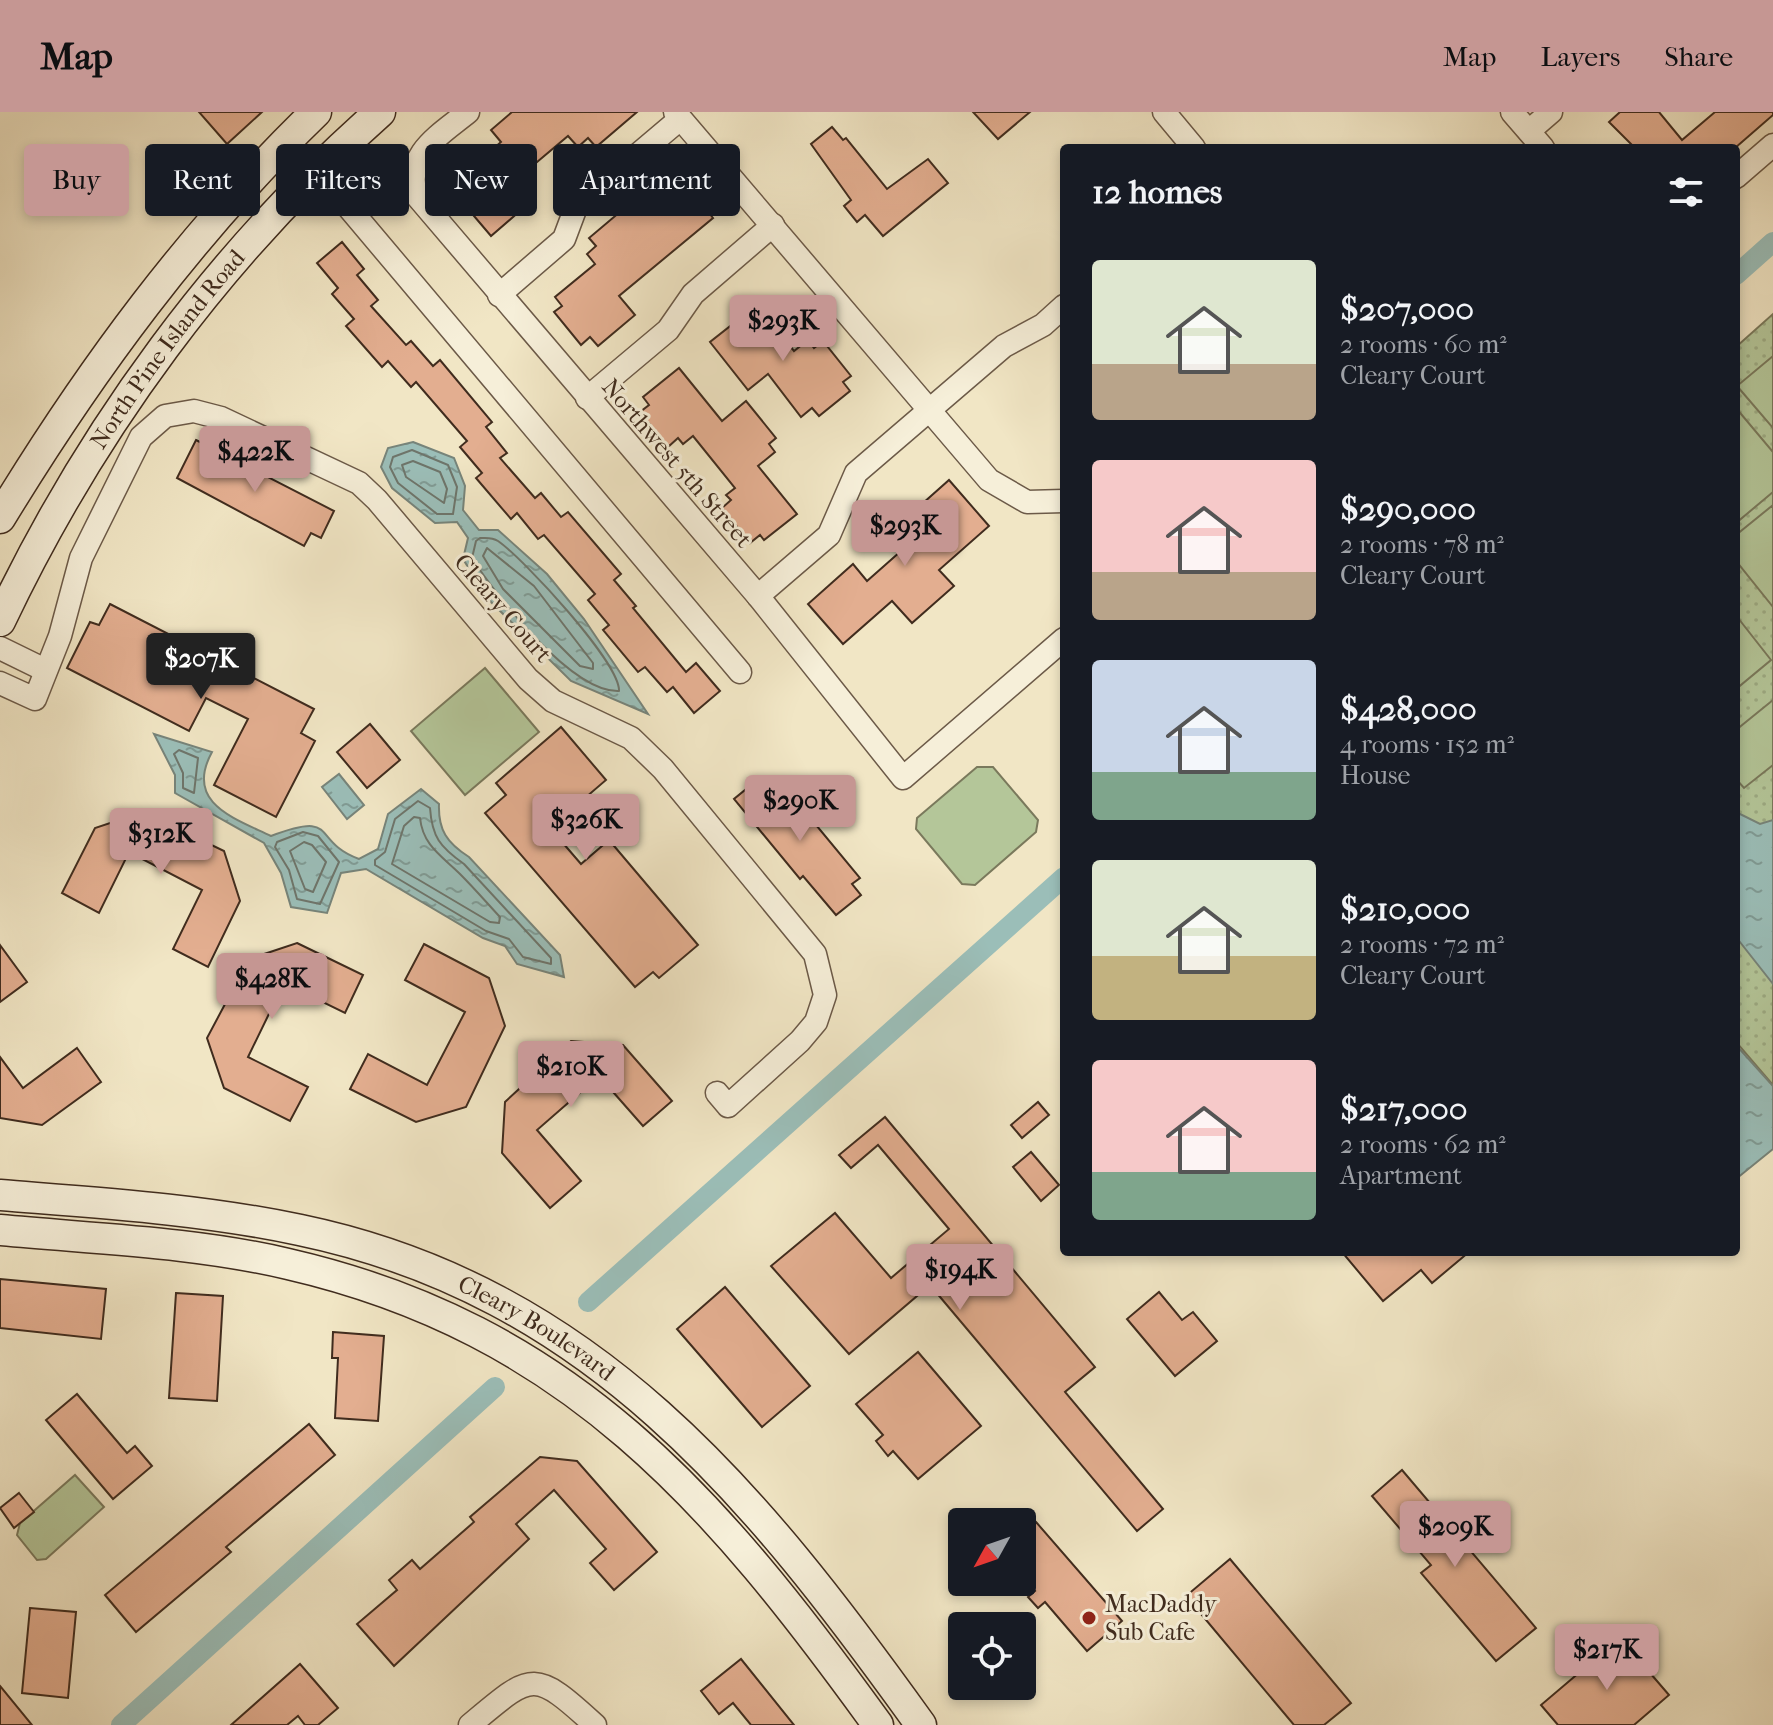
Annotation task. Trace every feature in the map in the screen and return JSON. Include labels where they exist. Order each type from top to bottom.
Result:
[{"type":"street","name":"North Pine Island Road","points":[[0,518],[49,437],[136,312],[233,196],[316,112]]},
{"type":"street","name":"North Pine Island Road","points":[[345,144],[380,112]]},
{"type":"street","name":"Northwest 5th Street","points":[[468,112],[424,149],[413,169],[412,182],[423,206],[758,596],[903,778],[1060,642]]},
{"type":"street","points":[[1164,112],[1191,144]]},
{"type":"street","points":[[1512,112],[1536,140],[1551,112]]},
{"type":"street","points":[[499,295],[564,239],[576,207],[678,115],[978,469],[1009,494],[1027,502],[1060,501]]},
{"type":"street","points":[[1740,174],[1773,145]]},
{"type":"street","name":"North Pine Island Road","points":[[0,621],[39,541],[151,364],[208,290],[276,215]]},
{"type":"street","points":[[356,216],[740,672]]},
{"type":"street","points":[[587,398],[668,330],[693,294],[773,225]]},
{"type":"street","points":[[758,596],[829,535],[856,473],[1004,346],[1043,325],[1060,310]]},
{"type":"street","name":"Cleary Court","points":[[0,683],[35,699],[60,636],[81,558],[141,437],[165,416],[194,411],[221,418],[359,483],[377,500],[528,679],[553,701],[582,711],[631,738],[663,769],[815,954],[825,995],[816,1022],[728,1106],[717,1093]]},
{"type":"street","points":[[0,648],[45,670]]},
{"type":"street","name":"Cleary Boulevard","points":[[0,1195],[202,1213],[301,1230],[366,1247],[431,1271],[549,1331],[606,1370],[706,1456],[836,1609],[921,1725]]},
{"type":"street","name":"Cleary Boulevard","points":[[0,1230],[224,1251],[288,1263],[416,1303],[512,1351],[590,1402],[688,1488],[776,1590],[878,1725]]},
{"type":"street","points":[[470,1725],[515,1687],[531,1683],[549,1688],[566,1698],[595,1725]]},
{"type":"green space","points":[[1773,314],[1773,1085],[1740,1047],[1740,343]]},
{"type":"green space","points":[[1773,356],[1773,428],[1740,390],[1740,384]]},
{"type":"green space","points":[[1740,413],[1773,452],[1773,492],[1740,520]]},
{"type":"green space","points":[[1773,505],[1773,607],[1740,566],[1740,532]]},
{"type":"green space","points":[[1740,621],[1771,660],[1740,686]]},
{"type":"green space","points":[[485,668],[539,732],[465,795],[411,731]]},
{"type":"green space","points":[[1773,700],[1773,765],[1744,788],[1740,784],[1740,727]]},
{"type":"green space","points":[[977,767],[993,767],[1038,820],[1036,832],[975,885],[962,884],[916,829],[917,818]]},
{"type":"green space","points":[[75,1475],[104,1507],[46,1559],[37,1560],[17,1535],[20,1523]]},
{"type":"water","points":[[413,442],[454,458],[465,486],[463,510],[479,530],[498,530],[547,574],[584,619],[648,714],[571,681],[489,600],[463,559],[468,538],[457,522],[435,523],[392,488],[381,467],[388,448]]},
{"type":"water","points":[[154,734],[212,752],[205,770],[204,784],[217,806],[229,815],[271,836],[307,826],[316,827],[344,852],[359,859],[378,849],[388,814],[421,789],[439,804],[442,829],[450,841],[469,857],[560,955],[564,977],[517,964],[505,946],[483,938],[366,869],[341,873],[327,913],[291,907],[281,873],[264,843],[175,793],[175,775]]},
{"type":"water","points":[[339,774],[364,805],[347,819],[322,787]]},
{"type":"water","points":[[1740,814],[1760,824],[1773,820],[1773,984],[1740,942]]},
{"type":"water","points":[[1740,1049],[1773,1086],[1773,1149],[1740,1176]]},
{"type":"building","points":[[199,112],[262,112],[227,144]]},
{"type":"building","points":[[512,112],[637,112],[600,144],[593,144],[588,138],[581,144],[575,144],[568,136],[558,144],[553,144],[553,149],[537,162],[537,144],[499,144],[501,142],[491,130]]},
{"type":"building","points":[[973,112],[1030,112],[998,139]]},
{"type":"building","points":[[1620,112],[1659,112],[1682,140],[1715,112],[1773,112],[1740,144],[1631,144],[1609,122]]},
{"type":"building","points":[[832,127],[843,140],[846,138],[887,189],[928,159],[948,183],[883,236],[865,215],[857,222],[844,206],[851,200],[811,144]]},
{"type":"building","points":[[474,216],[514,216],[491,236]]},
{"type":"building","points":[[615,216],[713,218],[619,296],[635,315],[598,346],[590,337],[581,345],[554,312],[562,306],[555,297],[595,264],[587,254],[596,246],[589,238]]},
{"type":"building","points":[[342,242],[364,269],[357,275],[378,300],[371,306],[406,345],[411,341],[433,366],[440,360],[492,422],[486,427],[507,453],[500,458],[535,498],[541,493],[561,517],[568,512],[621,574],[614,580],[686,672],[696,663],[720,691],[694,713],[673,687],[667,692],[645,667],[638,672],[603,630],[609,625],[588,600],[595,594],[544,535],[538,539],[517,513],[511,519],[476,478],[482,473],[460,447],[467,441],[416,382],[411,387],[388,361],[382,367],[346,326],[354,319],[332,294],[338,288],[317,263]]},
{"type":"building","points":[[757,305],[794,351],[808,340],[814,348],[823,341],[851,376],[843,382],[850,391],[819,416],[812,408],[801,417],[768,374],[748,390],[710,342]]},
{"type":"building","points":[[679,368],[722,421],[746,401],[776,438],[769,444],[775,452],[758,466],[797,514],[764,540],[760,535],[750,543],[722,508],[731,500],[726,495],[735,488],[693,436],[683,444],[678,438],[668,447],[640,412],[649,405],[643,397]]},
{"type":"building","points":[[196,440],[334,511],[321,538],[311,533],[304,546],[177,478]]},
{"type":"building","points":[[949,480],[989,526],[939,570],[954,586],[912,623],[892,601],[843,644],[808,604],[853,564],[867,581],[918,536],[904,520]]},
{"type":"building","points":[[110,604],[314,709],[301,733],[315,741],[276,817],[214,785],[248,719],[206,698],[189,731],[67,668],[90,622],[99,625]]},
{"type":"building","points":[[370,724],[400,760],[367,788],[337,752]]},
{"type":"building","points":[[561,727],[606,780],[550,828],[581,864],[609,840],[698,945],[659,978],[653,972],[635,987],[485,813],[506,795],[496,783]]},
{"type":"building","points":[[761,777],[769,786],[778,779],[860,878],[852,884],[861,895],[836,915],[803,876],[800,879],[734,799]]},
{"type":"building","points":[[143,812],[224,851],[240,901],[208,967],[173,949],[202,890],[129,852],[99,913],[62,893],[95,828]]},
{"type":"building","points":[[297,943],[363,975],[345,1013],[284,983],[248,1057],[308,1087],[290,1121],[224,1088],[207,1038],[249,959]]},
{"type":"building","points":[[424,944],[489,978],[505,1026],[466,1107],[416,1122],[350,1089],[368,1054],[427,1085],[465,1012],[405,980]]},
{"type":"building","points":[[0,945],[27,982],[0,1002]]},
{"type":"building","points":[[571,1041],[623,1045],[672,1101],[643,1126],[599,1076],[537,1130],[581,1181],[550,1208],[502,1153],[505,1102]]},
{"type":"building","points":[[77,1048],[101,1082],[42,1125],[0,1118],[0,1057],[23,1088]]},
{"type":"building","points":[[1038,1102],[1049,1115],[1022,1138],[1011,1125]]},
{"type":"building","points":[[885,1117],[1095,1367],[1065,1392],[1163,1509],[1137,1531],[930,1285],[849,1354],[771,1266],[835,1213],[891,1278],[949,1229],[878,1145],[851,1168],[839,1155]]},
{"type":"building","points":[[1031,1152],[1059,1185],[1041,1201],[1013,1167]]},
{"type":"building","points":[[1345,1256],[1464,1256],[1432,1283],[1421,1270],[1383,1301]]},
{"type":"building","points":[[0,1279],[106,1289],[101,1339],[0,1328]]},
{"type":"building","points":[[725,1287],[810,1386],[762,1427],[677,1329]]},
{"type":"building","points":[[1159,1292],[1182,1320],[1193,1312],[1217,1341],[1175,1376],[1127,1319]]},
{"type":"building","points":[[176,1293],[223,1296],[217,1401],[169,1398]]},
{"type":"building","points":[[333,1332],[384,1336],[378,1421],[335,1418],[338,1358],[332,1358]]},
{"type":"building","points":[[918,1352],[981,1426],[918,1479],[893,1451],[888,1456],[876,1441],[883,1435],[856,1404]]},
{"type":"building","points":[[77,1394],[127,1453],[135,1446],[152,1466],[113,1499],[46,1420]]},
{"type":"building","points":[[309,1424],[335,1455],[226,1547],[231,1552],[136,1632],[105,1595]]},
{"type":"building","points":[[540,1457],[577,1461],[657,1552],[614,1590],[590,1563],[606,1549],[554,1490],[516,1524],[529,1539],[394,1666],[357,1624],[397,1590],[389,1580],[412,1560],[420,1569],[474,1522],[470,1517]]},
{"type":"building","points":[[1402,1470],[1536,1628],[1496,1661],[1421,1573],[1431,1565],[1372,1496]]},
{"type":"building","points":[[19,1493],[34,1512],[14,1528],[0,1508]]},
{"type":"building","points":[[1036,1522],[1122,1621],[1087,1651],[1045,1602],[1038,1608],[1028,1597],[1036,1596]]},
{"type":"building","points":[[1230,1559],[1351,1703],[1324,1725],[1294,1725],[1186,1596]]},
{"type":"building","points":[[30,1608],[76,1612],[68,1698],[22,1693]]},
{"type":"building","points":[[1620,1638],[1669,1695],[1634,1725],[1558,1725],[1541,1705]]},
{"type":"building","points":[[741,1659],[794,1725],[751,1725],[733,1703],[719,1714],[701,1691]]},
{"type":"building","points":[[300,1664],[338,1708],[318,1725],[305,1725],[298,1716],[287,1725],[231,1725]]},
{"type":"building","points":[[0,1686],[32,1725],[0,1725]]},
{"type":"waterway","points":[[1740,271],[1773,242]]},
{"type":"waterway","points":[[588,1302],[1060,881]]},
{"type":"waterway","points":[[121,1725],[495,1387]]},
{"type":"place","name":"MacDaddy Sub Cafe","points":[[1089,1618]]}]
